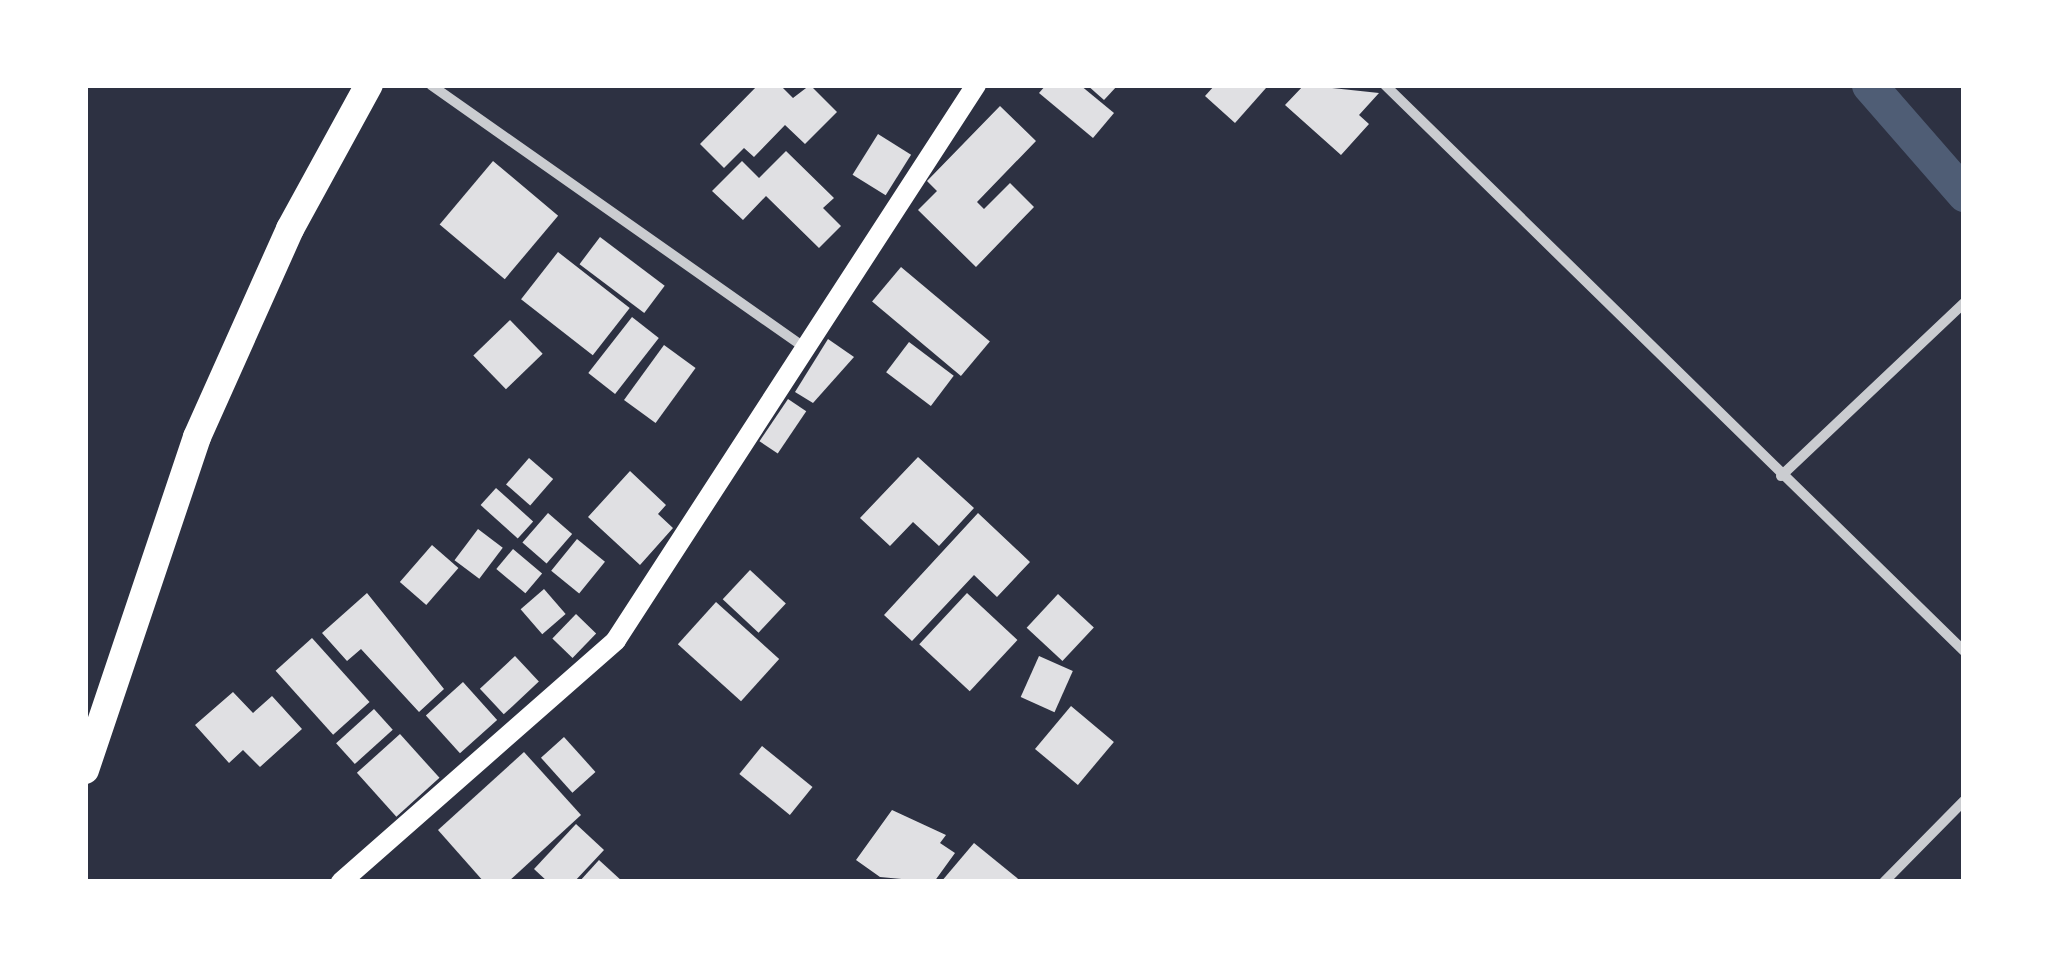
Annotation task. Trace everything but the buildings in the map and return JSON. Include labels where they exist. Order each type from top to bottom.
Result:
[{"type":"highway","points":[[85,770],[197,437],[290,229],[370,85]]},
{"type":"main road","points":[[340,882],[616,640],[976,85]]},
{"type":"street","points":[[431,85],[806,348]]},
{"type":"street","points":[[1386,85],[1781,476],[1964,651]]},
{"type":"street","points":[[1781,476],[1964,303]]},
{"type":"street","points":[[1884,882],[1964,801]]},
{"type":"waterway","points":[[1869,85],[1964,194]]}]
